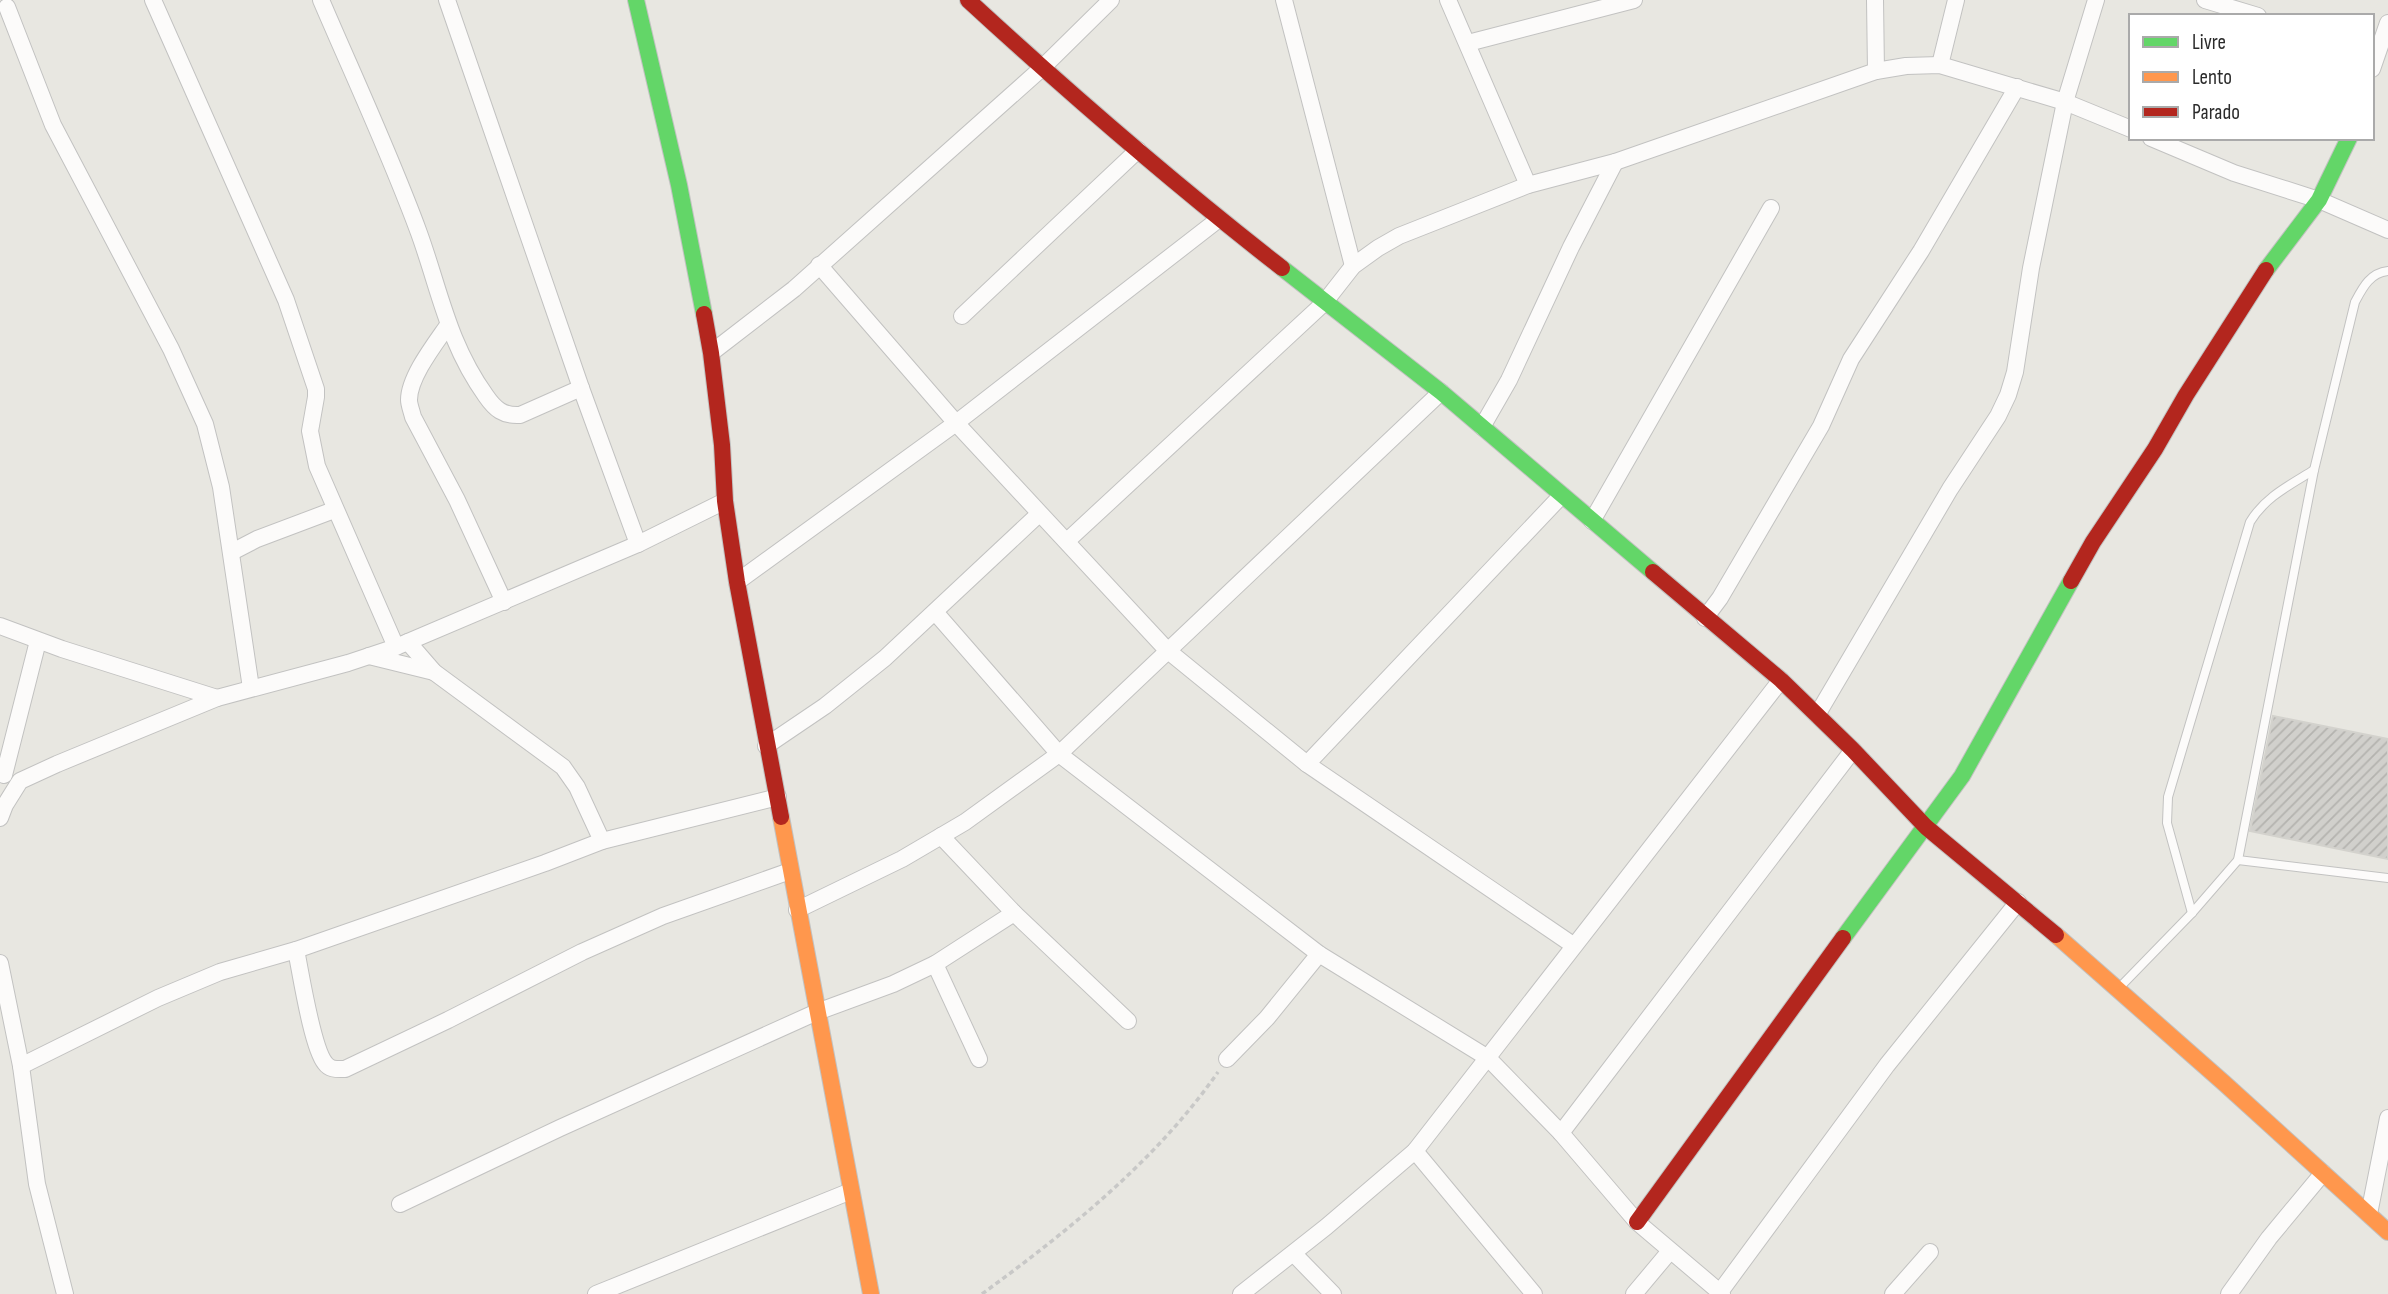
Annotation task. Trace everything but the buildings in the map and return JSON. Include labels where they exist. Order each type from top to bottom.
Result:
[{"type":"street","points":[[153,0],[286,300],[316,389],[310,431],[313,453],[334,510],[402,645],[434,672],[563,767],[577,787],[602,841]]},
{"type":"street","points":[[321,0],[419,233],[447,325],[477,383],[500,412],[510,416],[520,415],[581,388]]},
{"type":"street","points":[[447,0],[581,388],[638,544]]},
{"type":"street","points":[[636,0],[679,186],[711,353],[722,445],[725,501],[737,582],[871,1294]]},
{"type":"street","points":[[968,0],[1042,68],[1219,219],[1441,392],[1781,680],[1853,750],[1926,827],[2018,902],[2388,1232]]},
{"type":"street","points":[[711,353],[794,289],[1042,68],[1111,0]]},
{"type":"street","points":[[1284,0],[1353,266]]},
{"type":"street","points":[[1448,0],[1528,185]]},
{"type":"street","points":[[1468,43],[1634,0]]},
{"type":"street","points":[[1875,0],[1876,71]]},
{"type":"street","points":[[1940,65],[1956,0]]},
{"type":"street","points":[[1817,715],[1950,489],[1998,416],[2008,395],[2015,372],[2031,268],[2064,102],[2096,0]]},
{"type":"street","points":[[2205,0],[2251,14]]},
{"type":"street","points":[[9,5],[53,125],[171,349],[201,413],[221,486],[251,688]]},
{"type":"street","points":[[2379,52],[2388,23]]},
{"type":"street","points":[[1067,541],[1324,303],[1353,266],[1399,236],[1528,185],[1615,162],[1876,71],[1906,66],[1940,65],[2018,87],[2064,102],[2129,129]]},
{"type":"street","points":[[1705,618],[1720,598],[1821,426],[1851,359],[1921,251],[2018,87]]},
{"type":"street","points":[[2156,140],[2234,173],[2319,200],[2388,230]]},
{"type":"street","points":[[1637,1222],[1821,965],[1962,776],[2093,542],[2155,449],[2186,395],[2273,260],[2319,200],[2348,140]]},
{"type":"street","points":[[962,316],[1138,150]]},
{"type":"street","points":[[1482,426],[1508,380],[1615,162]]},
{"type":"street","points":[[1592,521],[1770,208]]},
{"type":"street","points":[[737,582],[956,423],[1219,219]]},
{"type":"street","points":[[819,265],[956,423],[1167,650],[1307,764],[1573,945]]},
{"type":"street","points":[[447,325],[419,372],[408,402],[504,602]]},
{"type":"street","points":[[797,910],[902,859],[965,822],[1059,754],[1441,392]]},
{"type":"street","points":[[1307,764],[1562,495]]},
{"type":"street","points":[[0,818],[20,781],[217,698],[402,645],[638,544],[725,501]]},
{"type":"street","points":[[232,552],[269,534],[334,510]]},
{"type":"street","points":[[766,746],[862,677],[1039,514]]},
{"type":"street","points":[[935,612],[1059,754],[1320,954],[1488,1058],[1561,1133],[1637,1222],[1721,1293],[1888,1065],[2018,902]]},
{"type":"street","points":[[0,626],[217,698]]},
{"type":"street","points":[[20,781],[2,774],[38,640]]},
{"type":"street","points":[[369,656],[434,672]]},
{"type":"street","points":[[1241,1294],[1294,1254],[1415,1151],[1781,680]]},
{"type":"street","points":[[1561,1133],[1853,750]]},
{"type":"street","points":[[21,1066],[158,998],[220,972],[296,950],[602,841],[778,797]]},
{"type":"street","points":[[941,836],[1014,913],[1128,1021]]},
{"type":"street","points":[[296,950],[310,1019],[323,1060],[326,1066],[335,1070],[345,1069],[437,1026],[582,952],[651,921],[790,871]]},
{"type":"street","points":[[400,1204],[560,1128],[817,1012],[893,984],[935,964],[1014,913]]},
{"type":"street","points":[[1227,1059],[1267,1018],[1320,954]]},
{"type":"street","points":[[0,963],[5,1012],[21,1066],[37,1184],[65,1294]]},
{"type":"street","points":[[935,964],[979,1059]]},
{"type":"street","points":[[2369,1213],[2388,1118]]},
{"type":"street","points":[[1415,1151],[1534,1294]]},
{"type":"street","points":[[2229,1294],[2269,1238],[2323,1172]]},
{"type":"street","points":[[596,1294],[851,1191]]},
{"type":"street","points":[[1634,1294],[1670,1251]]},
{"type":"street","points":[[1893,1294],[1930,1252]]},
{"type":"street","points":[[1294,1254],[1333,1294]]},
{"type":"lane","points":[[2118,990],[2192,913],[2238,860],[2314,470],[2355,302],[2366,282],[2375,275],[2388,271]]},
{"type":"lane","points":[[2192,913],[2167,823],[2168,797],[2250,522],[2258,509],[2271,497],[2314,470]]},
{"type":"lane","points":[[2238,860],[2388,878]]},
{"type":"path","points":[[982,1294],[1052,1243],[1158,1145],[1198,1099],[1227,1059]]},
{"type":"traffic: fast","points":[[636,0],[679,185],[704,314]]},
{"type":"traffic: fast","points":[[2266,270],[2319,200],[2348,140]]},
{"type":"traffic: fast","points":[[1282,268],[1441,392],[1653,572]]},
{"type":"traffic: fast","points":[[1843,938],[1962,776],[2071,581]]},
{"type":"traffic: slow","points":[[781,817],[871,1294]]},
{"type":"traffic: slow","points":[[2056,935],[2388,1232]]},
{"type":"traffic: jam","points":[[968,0],[1122,137],[1282,268]]},
{"type":"traffic: jam","points":[[2071,581],[2266,270]]},
{"type":"traffic: jam","points":[[704,314],[711,353],[722,445],[725,501],[737,582],[781,817]]},
{"type":"traffic: jam","points":[[1653,572],[1781,680],[1853,750],[1926,827],[2056,935]]},
{"type":"traffic: jam","points":[[1637,1222],[1843,938]]}]
